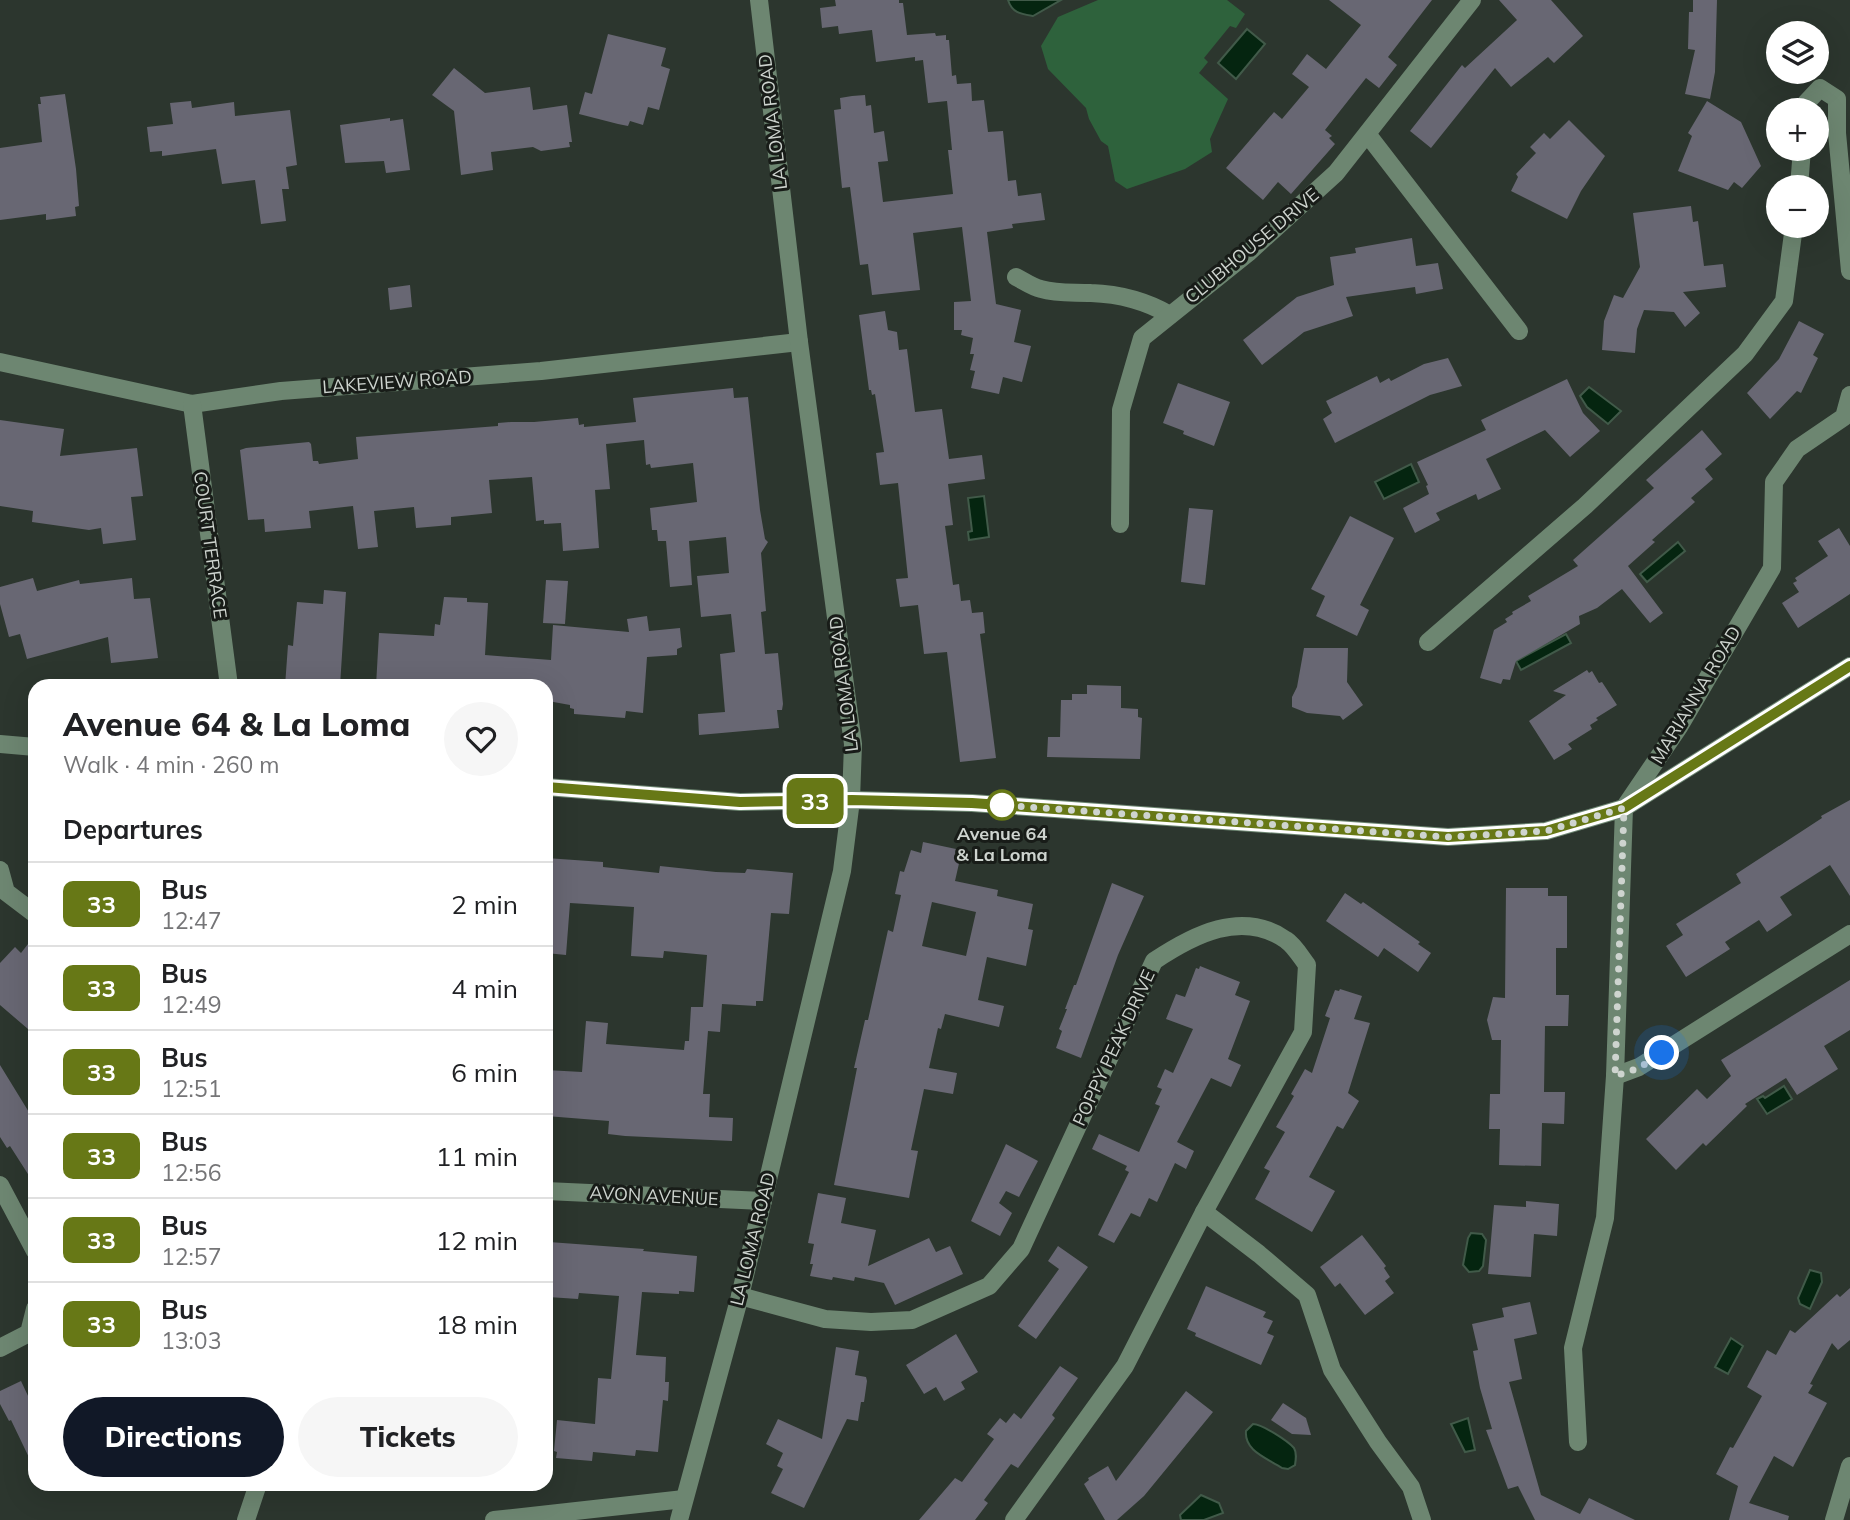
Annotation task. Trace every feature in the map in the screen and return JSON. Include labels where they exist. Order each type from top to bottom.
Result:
[{"type":"street","name":"LA LOMA ROAD","points":[[679,1520],[740,1296],[842,871],[852,800],[853,744],[799,342],[759,0]]},
{"type":"street","name":"CLUBHOUSE DRIVE","points":[[1120,524],[1121,410],[1142,338],[1248,253],[1336,173],[1472,0]]},
{"type":"street","points":[[1811,98],[1820,88],[1837,99],[1837,133],[1850,271]]},
{"type":"street","points":[[1368,135],[1519,331]]},
{"type":"street","points":[[1428,642],[1585,506],[1745,354],[1784,301],[1792,238]]},
{"type":"street","points":[[1016,277],[1039,289],[1134,299],[1170,315]]},
{"type":"street","name":"LAKEVIEW ROAD","points":[[0,362],[192,404],[281,391],[541,371],[799,342]]},
{"type":"street","name":"MARIANNA ROAD","points":[[1624,808],[1679,727],[1772,568],[1774,482],[1797,449],[1844,417],[1850,395]]},
{"type":"street","name":"COURT TERRACE","points":[[192,404],[228,679]]},
{"type":"street","points":[[553,788],[740,802],[852,800],[972,803],[1448,837],[1546,831],[1624,808],[1850,666]]},
{"type":"street","points":[[0,744],[28,746]]},
{"type":"street","points":[[1578,1442],[1573,1348],[1605,1218],[1615,1076],[1624,808]]},
{"type":"street","points":[[0,870],[3,895],[28,910]]},
{"type":"street","name":"POPPY PEAK DRIVE","points":[[740,1296],[825,1319],[871,1322],[912,1320],[989,1286],[1021,1249],[1154,961],[1184,941],[1223,927],[1257,926],[1287,940],[1307,965],[1303,1032],[1204,1212],[1125,1366],[1014,1520]]},
{"type":"street","points":[[1615,1076],[1639,1068],[1850,934]]},
{"type":"street","points":[[0,1185],[28,1238]]},
{"type":"street","name":"AVON AVENUE","points":[[553,1191],[762,1201]]},
{"type":"street","points":[[1204,1212],[1307,1295],[1332,1370],[1410,1488],[1422,1520]]},
{"type":"street","points":[[0,1348],[28,1334]]},
{"type":"street","points":[[1834,1520],[1850,1466]]},
{"type":"street","points":[[246,1520],[256,1491]]},
{"type":"street","points":[[494,1520],[684,1499]]},
{"type":"shaded area","points":[[1008,0],[1061,0],[1033,16],[1015,10]]},
{"type":"shaded area","points":[[1098,0],[1227,0],[1245,14],[1236,28],[1230,26],[1204,58],[1208,62],[1199,73],[1228,99],[1210,139],[1212,152],[1185,169],[1127,189],[1115,181],[1108,146],[1101,141],[1086,108],[1048,69],[1041,46],[1058,17]]},
{"type":"shaded area","points":[[1247,29],[1265,44],[1236,79],[1218,63]]},
{"type":"shaded area","points":[[1589,387],[1621,411],[1608,424],[1587,407],[1580,396]]},
{"type":"shaded area","points":[[1411,464],[1419,482],[1384,499],[1375,482]]},
{"type":"shaded area","points":[[984,496],[989,537],[969,540],[968,532],[972,531],[968,498]]},
{"type":"shaded area","points":[[1678,542],[1685,551],[1647,582],[1640,574]]},
{"type":"shaded area","points":[[1566,634],[1571,643],[1521,670],[1516,661]]},
{"type":"shaded area","points":[[1784,1086],[1792,1099],[1767,1114],[1757,1099],[1763,1096],[1765,1098]]},
{"type":"shaded area","points":[[1471,1233],[1482,1234],[1486,1240],[1483,1266],[1479,1271],[1469,1272],[1463,1265]]},
{"type":"shaded area","points":[[1810,1270],[1821,1273],[1822,1282],[1810,1309],[1800,1304],[1798,1298]]},
{"type":"shaded area","points":[[1731,1338],[1743,1346],[1728,1374],[1715,1367]]},
{"type":"shaded area","points":[[1468,1418],[1475,1450],[1465,1452],[1451,1424]]},
{"type":"shaded area","points":[[1253,1424],[1275,1433],[1294,1448],[1295,1465],[1288,1469],[1282,1468],[1253,1449],[1246,1438],[1246,1431]]},
{"type":"shaded area","points":[[1201,1495],[1219,1503],[1223,1513],[1204,1520],[1181,1520],[1180,1515]]},
{"type":"building","points":[[835,0],[899,0],[899,3],[903,3],[907,35],[946,35],[946,40],[949,40],[952,76],[956,75],[957,84],[971,83],[972,101],[984,100],[988,132],[1003,131],[1008,181],[1016,180],[1018,196],[1041,193],[1045,220],[1012,224],[1013,228],[987,232],[996,304],[1021,310],[1014,342],[1031,346],[1022,382],[1003,377],[999,394],[971,388],[975,371],[970,370],[974,354],[970,354],[973,338],[961,335],[962,330],[954,330],[954,302],[971,301],[962,227],[913,233],[920,290],[872,295],[868,264],[860,265],[850,187],[842,188],[834,110],[841,109],[840,98],[852,96],[865,95],[866,106],[871,105],[874,133],[884,131],[888,161],[878,162],[883,202],[953,194],[948,150],[952,150],[947,101],[928,103],[923,60],[915,61],[915,57],[876,62],[872,30],[839,34],[838,26],[822,28],[820,8],[836,6]]},
{"type":"building","points":[[1329,0],[1432,0],[1388,57],[1397,65],[1379,88],[1366,78],[1325,130],[1332,136],[1329,138],[1335,144],[1291,194],[1278,182],[1263,200],[1226,168],[1274,112],[1282,119],[1309,87],[1292,74],[1307,54],[1326,69],[1361,25]]},
{"type":"building","points":[[1499,0],[1551,0],[1583,36],[1554,63],[1548,57],[1511,87],[1495,68],[1431,148],[1410,131],[1462,65],[1465,68],[1517,20]]},
{"type":"building","points":[[1693,0],[1717,0],[1715,72],[1710,99],[1685,94],[1695,50],[1688,49],[1689,12],[1693,12]]},
{"type":"building","points":[[608,34],[666,48],[661,66],[670,69],[659,110],[648,107],[643,125],[630,121],[628,126],[579,114],[585,92],[592,94]]},
{"type":"building","points":[[454,68],[485,93],[530,87],[533,110],[567,105],[572,142],[569,142],[570,147],[541,151],[533,147],[491,152],[493,170],[461,175],[454,111],[432,95]]},
{"type":"building","points":[[65,94],[76,169],[79,206],[75,207],[76,216],[46,220],[46,214],[0,220],[0,148],[42,142],[38,104],[41,104],[40,97]]},
{"type":"building","points":[[191,101],[192,108],[234,102],[235,116],[290,110],[297,165],[286,167],[289,189],[282,189],[286,221],[261,224],[255,180],[222,184],[216,149],[162,156],[162,151],[150,152],[147,127],[173,124],[170,103]]},
{"type":"building","points":[[1707,101],[1741,122],[1761,166],[1742,188],[1734,182],[1728,190],[1678,171],[1692,136],[1688,133]]},
{"type":"building","points":[[390,118],[390,121],[403,119],[410,170],[386,173],[384,161],[345,163],[340,125]]},
{"type":"building","points":[[1569,120],[1605,156],[1581,191],[1567,219],[1511,191],[1518,177],[1516,174],[1536,153],[1530,147],[1544,133],[1550,139]]},
{"type":"building","points":[[1691,206],[1693,222],[1698,221],[1704,266],[1723,264],[1726,287],[1683,292],[1700,313],[1685,327],[1674,312],[1644,310],[1637,329],[1635,353],[1602,350],[1604,321],[1614,295],[1623,298],[1640,267],[1633,213]]},
{"type":"building","points":[[1412,238],[1416,266],[1438,263],[1443,289],[1416,294],[1415,287],[1346,297],[1353,316],[1304,332],[1262,365],[1243,340],[1297,297],[1334,285],[1330,257],[1356,253],[1355,248]]},
{"type":"building","points":[[410,285],[412,307],[390,310],[388,288]]},
{"type":"building","points":[[885,311],[888,330],[897,332],[899,350],[907,349],[915,412],[942,409],[949,459],[982,455],[985,479],[948,484],[953,525],[945,526],[953,585],[959,584],[961,601],[970,600],[972,613],[983,612],[985,633],[980,634],[996,758],[960,762],[947,652],[924,654],[918,605],[900,607],[896,579],[908,578],[898,483],[880,485],[876,453],[884,452],[875,394],[872,395],[869,390],[859,315]]},
{"type":"building","points":[[1799,321],[1824,334],[1813,355],[1818,358],[1801,393],[1797,391],[1770,419],[1747,393],[1779,359]]},
{"type":"building","points":[[1448,358],[1462,386],[1430,395],[1335,443],[1323,419],[1332,413],[1326,401],[1377,376],[1380,383],[1389,378],[1391,381],[1424,364]]},
{"type":"building","points":[[1567,379],[1583,413],[1600,431],[1570,457],[1545,430],[1486,459],[1501,489],[1478,500],[1476,494],[1436,513],[1440,520],[1415,533],[1403,508],[1429,494],[1428,485],[1417,462],[1486,430],[1481,420]]},
{"type":"building","points":[[1178,383],[1230,402],[1214,446],[1163,423]]},
{"type":"building","points":[[733,388],[734,398],[748,397],[760,510],[765,539],[768,542],[761,553],[766,611],[761,612],[765,654],[778,653],[783,704],[782,710],[777,710],[779,728],[699,735],[698,714],[725,712],[720,654],[735,652],[731,614],[701,617],[697,576],[729,573],[726,537],[689,541],[692,585],[670,587],[666,541],[658,541],[657,530],[652,530],[650,508],[697,502],[693,463],[651,468],[650,464],[646,465],[644,440],[606,444],[610,489],[595,490],[599,548],[563,551],[561,523],[544,524],[544,520],[536,521],[532,477],[489,480],[492,513],[451,517],[451,525],[416,528],[414,507],[374,511],[378,547],[358,549],[353,506],[309,511],[311,528],[265,532],[264,519],[248,520],[240,450],[246,448],[309,442],[313,461],[318,461],[319,464],[358,459],[356,437],[578,418],[579,425],[584,424],[584,427],[636,422],[633,398]]},
{"type":"building","points":[[0,420],[64,429],[60,456],[137,448],[143,496],[131,497],[136,540],[103,544],[101,528],[89,530],[32,522],[33,511],[0,506]]},
{"type":"building","points":[[1702,430],[1722,454],[1705,469],[1713,479],[1691,498],[1695,502],[1652,540],[1655,542],[1628,566],[1663,613],[1650,623],[1622,589],[1597,608],[1579,616],[1580,624],[1516,661],[1510,680],[1503,679],[1501,684],[1480,678],[1494,630],[1507,622],[1505,619],[1513,614],[1512,612],[1531,601],[1528,596],[1578,566],[1573,560],[1654,488],[1646,480]]},
{"type":"building","points":[[1189,508],[1213,510],[1205,585],[1181,582]]},
{"type":"building","points":[[1350,516],[1394,538],[1360,605],[1369,610],[1357,636],[1316,616],[1325,596],[1311,589]]},
{"type":"building","points":[[1839,528],[1850,546],[1850,594],[1798,628],[1782,603],[1799,592],[1793,583],[1797,581],[1795,578],[1828,556],[1818,541]]},
{"type":"building","points":[[33,578],[37,591],[79,580],[80,584],[132,578],[134,599],[150,598],[158,658],[111,663],[108,637],[27,659],[20,634],[9,637],[0,604],[0,587]]},
{"type":"building","points":[[546,580],[568,581],[565,624],[543,623]]},
{"type":"building","points":[[324,590],[346,592],[340,679],[286,679],[288,645],[293,646],[297,602],[323,604]]},
{"type":"building","points":[[444,597],[467,598],[467,602],[488,603],[485,655],[551,660],[553,625],[629,632],[627,619],[647,616],[649,631],[680,628],[682,647],[677,649],[677,655],[647,657],[643,713],[626,711],[625,718],[574,714],[570,705],[553,702],[553,679],[376,679],[379,633],[434,636],[435,624],[440,625]]},
{"type":"building","points":[[1304,648],[1348,648],[1347,682],[1363,705],[1343,720],[1340,716],[1307,713],[1292,707]]},
{"type":"building","points":[[1587,670],[1589,673],[1592,671],[1599,683],[1602,682],[1617,705],[1596,718],[1598,720],[1590,725],[1592,729],[1568,744],[1572,749],[1554,760],[1529,721],[1566,695],[1553,691]]},
{"type":"building","points":[[1087,685],[1121,686],[1121,708],[1138,709],[1138,717],[1142,718],[1140,759],[1047,757],[1048,737],[1060,737],[1061,700],[1072,700],[1072,694],[1087,694]]},
{"type":"building","points":[[1850,800],[1850,896],[1830,865],[1780,897],[1792,915],[1767,932],[1759,920],[1725,942],[1730,949],[1686,977],[1666,946],[1683,935],[1676,924],[1741,883],[1736,874],[1822,818],[1821,816]]},
{"type":"building","points":[[923,842],[956,849],[954,858],[960,859],[955,881],[998,890],[997,896],[1033,904],[1028,929],[1033,930],[1026,966],[987,957],[978,1000],[1004,1006],[999,1027],[945,1014],[941,1029],[938,1028],[929,1068],[957,1073],[953,1094],[924,1089],[911,1150],[918,1151],[909,1198],[834,1185],[865,1020],[868,1020],[888,930],[893,932],[901,895],[895,894],[900,871],[904,872],[911,850],[921,853]],"holes":[[[932,902],[976,912],[966,956],[922,946]]]},
{"type":"building","points":[[553,858],[603,862],[603,867],[659,873],[660,866],[716,872],[745,873],[747,869],[793,873],[789,914],[771,913],[763,1001],[756,1001],[756,1006],[722,1004],[720,1032],[708,1031],[703,1094],[710,1094],[709,1117],[733,1118],[732,1141],[608,1134],[609,1121],[553,1117],[553,1070],[582,1072],[586,1021],[608,1023],[606,1044],[684,1050],[685,1041],[689,1041],[691,1007],[703,1007],[707,955],[664,951],[663,958],[631,956],[634,907],[570,903],[566,955],[553,954]]},
{"type":"building","points":[[1112,883],[1144,896],[1118,955],[1081,1058],[1056,1048],[1062,1031],[1059,1029]]},
{"type":"building","points":[[1506,888],[1548,888],[1548,896],[1567,896],[1567,948],[1556,948],[1556,995],[1569,995],[1568,1026],[1545,1026],[1544,1092],[1565,1092],[1564,1124],[1542,1123],[1541,1166],[1499,1165],[1500,1129],[1489,1129],[1490,1094],[1500,1094],[1501,1040],[1492,1040],[1487,1020],[1493,997],[1505,998]]},
{"type":"building","points":[[1345,893],[1361,904],[1363,902],[1420,942],[1418,944],[1431,953],[1418,972],[1384,948],[1378,957],[1326,921]]},
{"type":"building","points":[[28,944],[28,1029],[0,1005],[0,963],[15,947],[21,953]]},
{"type":"building","points":[[1200,966],[1240,982],[1235,995],[1250,1001],[1228,1059],[1241,1065],[1231,1087],[1211,1078],[1177,1142],[1194,1151],[1186,1169],[1175,1163],[1157,1202],[1149,1198],[1140,1217],[1131,1213],[1114,1243],[1098,1235],[1129,1172],[1125,1170],[1127,1166],[1092,1149],[1099,1134],[1139,1152],[1160,1106],[1155,1104],[1162,1089],[1157,1087],[1165,1069],[1173,1073],[1193,1029],[1166,1019],[1176,994],[1185,997],[1196,968],[1199,969]]},
{"type":"building","points":[[1850,980],[1850,1030],[1824,1046],[1838,1069],[1797,1095],[1786,1078],[1745,1104],[1747,1106],[1706,1146],[1703,1143],[1676,1170],[1646,1139],[1697,1089],[1707,1099],[1731,1076],[1721,1060]]},
{"type":"building","points":[[1335,990],[1362,996],[1354,1019],[1370,1023],[1348,1093],[1359,1101],[1343,1129],[1337,1126],[1309,1177],[1335,1191],[1312,1232],[1255,1199],[1270,1171],[1264,1168],[1285,1132],[1276,1127],[1294,1096],[1291,1094],[1305,1069],[1312,1073],[1330,1018],[1325,1016]]},
{"type":"building","points":[[0,1065],[28,1111],[28,1174],[10,1146],[7,1148],[0,1137]]},
{"type":"building","points":[[1006,1144],[1038,1161],[1019,1197],[1006,1191],[999,1203],[1012,1213],[1000,1236],[971,1221]]},
{"type":"building","points":[[818,1193],[846,1198],[841,1223],[876,1230],[868,1266],[929,1238],[936,1252],[950,1246],[963,1274],[895,1305],[884,1283],[855,1277],[854,1281],[810,1276],[814,1244],[808,1243]]},
{"type":"building","points":[[1526,1201],[1559,1204],[1557,1236],[1534,1234],[1531,1277],[1488,1274],[1494,1205],[1526,1207]]},
{"type":"building","points":[[1362,1235],[1386,1266],[1384,1268],[1390,1277],[1385,1281],[1394,1293],[1365,1315],[1340,1283],[1335,1287],[1320,1267]]},
{"type":"building","points":[[553,1242],[697,1256],[694,1292],[642,1292],[636,1355],[666,1357],[665,1382],[669,1382],[668,1401],[663,1400],[658,1452],[636,1450],[635,1456],[593,1452],[592,1461],[556,1458],[557,1452],[554,1451],[557,1420],[595,1424],[598,1378],[611,1379],[619,1296],[579,1293],[578,1299],[553,1297]]},
{"type":"building","points":[[1058,1246],[1088,1267],[1036,1339],[1018,1326],[1059,1269],[1048,1261]]},
{"type":"building","points":[[1206,1286],[1266,1312],[1263,1317],[1273,1321],[1267,1333],[1274,1336],[1261,1365],[1195,1336],[1196,1333],[1187,1329]]},
{"type":"building","points":[[1850,1288],[1850,1340],[1838,1350],[1832,1343],[1808,1393],[1827,1403],[1793,1467],[1774,1456],[1749,1503],[1789,1516],[1788,1520],[1729,1520],[1738,1486],[1716,1474],[1762,1396],[1747,1387],[1767,1350],[1776,1355],[1790,1330],[1795,1333],[1837,1294],[1840,1297]]},
{"type":"building","points":[[1530,1302],[1537,1334],[1514,1339],[1522,1379],[1509,1382],[1541,1495],[1580,1514],[1589,1498],[1635,1520],[1535,1520],[1518,1486],[1508,1489],[1486,1430],[1492,1429],[1480,1388],[1473,1351],[1478,1350],[1472,1324],[1504,1317],[1502,1308]]},
{"type":"building","points":[[956,1334],[978,1372],[961,1382],[965,1389],[944,1401],[936,1387],[924,1394],[906,1365]]},
{"type":"building","points":[[836,1347],[859,1351],[855,1375],[866,1377],[864,1402],[861,1402],[858,1421],[847,1419],[804,1508],[771,1493],[783,1469],[777,1466],[783,1453],[766,1444],[778,1419],[822,1439]]},
{"type":"building","points":[[1060,1366],[1078,1378],[1052,1415],[1055,1418],[1018,1468],[1011,1464],[984,1500],[988,1503],[975,1520],[919,1520],[955,1478],[962,1482],[994,1439],[987,1434],[1000,1418],[1006,1423],[1014,1413],[1021,1419]]},
{"type":"building","points":[[21,1381],[28,1396],[28,1455],[0,1404],[0,1391]]},
{"type":"building","points":[[1186,1391],[1213,1412],[1144,1496],[1117,1520],[1105,1520],[1084,1484],[1088,1478],[1108,1466],[1116,1481]]},
{"type":"building","points":[[1283,1403],[1306,1418],[1311,1435],[1292,1434],[1271,1420]]},
{"type":"bus line","name":"33","points":[[553,788],[740,802],[852,800],[972,803],[1448,837],[1546,831],[1624,808],[1850,666]]},
{"type":"place","name":"Avenue 64 & La Loma","points":[[1002,805]]},
{"type":"route","points":[[1002,805],[999,805],[1448,837],[1546,831],[1624,808],[1615,1076],[1639,1068],[1662,1053]]}]
